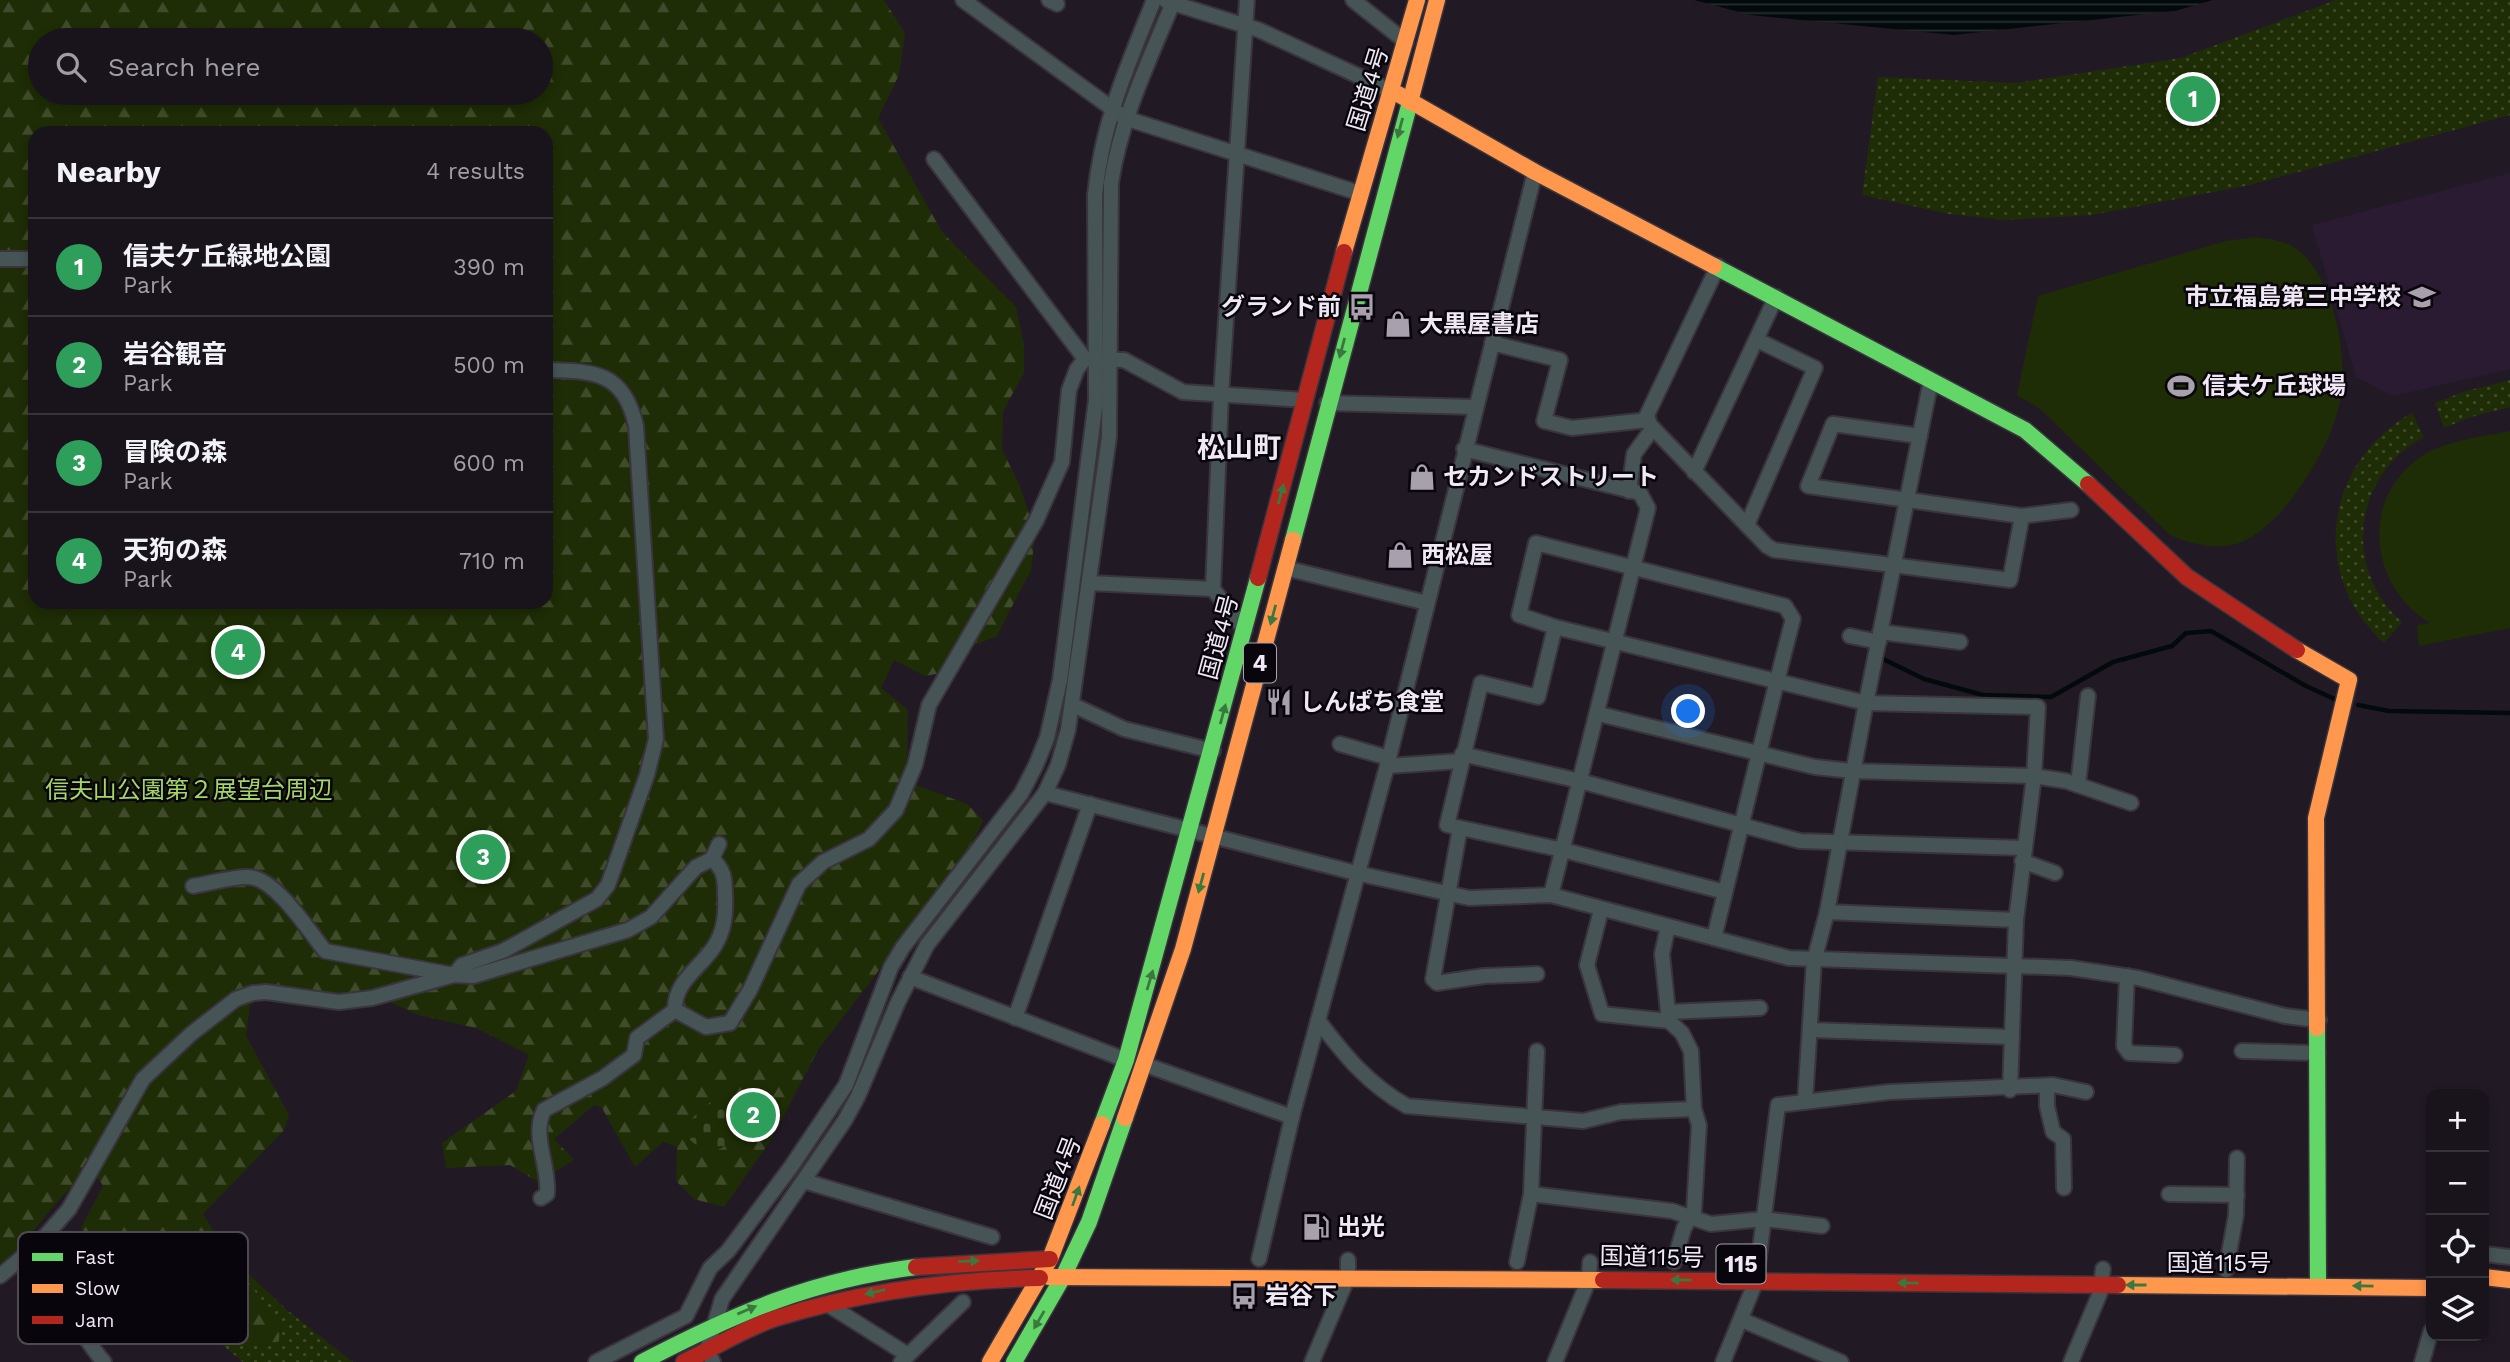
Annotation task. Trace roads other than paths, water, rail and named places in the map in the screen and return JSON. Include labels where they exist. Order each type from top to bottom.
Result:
[{"type":"main road","name":"国道4号","points":[[1040,1278],[1050,1259],[1126,1060],[1213,751],[1359,193],[1417,0]]},
{"type":"main road","name":"国道4号","points":[[1063,1277],[1102,1189],[1183,949],[1408,98],[1437,0]]},
{"type":"main road","points":[[1391,91],[1408,98],[1535,172],[2025,430],[2063,458],[2112,509],[2189,579],[2253,624],[2350,680],[2348,696],[2318,788],[2318,1279]]},
{"type":"main road","points":[[642,1362],[715,1324],[768,1302],[911,1266],[1092,1259]]},
{"type":"main road","name":"国道115号","points":[[684,1362],[710,1356],[774,1319],[827,1304],[936,1282],[1348,1265],[1589,1279],[1756,1281],[2103,1277],[2318,1279],[2426,1273]]},
{"type":"main road","name":"国道115号","points":[[1924,1266],[2103,1277],[2226,1270],[2426,1288]]},
{"type":"main road","name":"4","points":[[1014,1362],[1063,1277]]},
{"type":"main road","name":"4","points":[[990,1362],[1040,1278]]},
{"type":"main road","points":[[2489,1278],[2510,1280]]},
{"type":"main road","points":[[2489,1292],[2510,1294]]},
{"type":"street","points":[[963,0],[983,6],[1125,118],[1238,157],[1359,193]]},
{"type":"street","points":[[710,1356],[722,1299],[804,1181],[858,1096],[910,977],[952,909],[1045,793],[1058,765],[1073,705],[1109,437],[1098,359],[1095,195],[1103,136],[1111,106],[1154,0]]},
{"type":"street","points":[[1245,630],[1213,589],[1221,396],[1247,0]]},
{"type":"street","points":[[1353,0],[1408,36]]},
{"type":"street","points":[[596,1362],[686,1316],[710,1268],[728,1251],[791,1167],[846,1086],[891,967],[903,947],[1021,794],[1036,765],[1047,738],[1060,680],[1092,439],[1111,183],[1125,118],[1170,1],[1244,28],[1259,30],[1391,91]]},
{"type":"street","points":[[934,159],[1098,359]]},
{"type":"street","points":[[1258,1259],[1356,873],[1388,762],[1535,172]]},
{"type":"street","points":[[0,258],[28,260]]},
{"type":"street","points":[[1718,266],[1647,415],[1651,424],[1694,472],[1767,547],[2010,580],[2022,516]]},
{"type":"street","points":[[1694,472],[1776,297]]},
{"type":"street","points":[[1747,525],[1815,368],[1757,340]]},
{"type":"street","points":[[1492,343],[1560,360],[1544,421],[1572,428],[1651,424]]},
{"type":"street","points":[[675,1010],[706,1027],[730,1023],[750,990],[799,884],[823,862],[869,839],[896,810],[915,765],[929,705],[1036,521],[1062,462],[1069,390],[1077,369],[1098,359],[1124,360],[1183,392],[1305,400]]},
{"type":"street","points":[[47,1232],[69,1209],[143,1079],[191,1034],[236,999],[266,992],[327,1002],[372,998],[454,975],[462,965],[535,935],[576,913],[603,894],[643,786],[656,739],[637,434],[632,410],[619,386],[599,375],[553,371]]},
{"type":"street","points":[[1805,1102],[1814,961],[1827,912],[1852,771],[1931,380]]},
{"type":"street","points":[[1327,402],[1476,407]]},
{"type":"street","points":[[1629,491],[1634,454],[1651,424]]},
{"type":"street","points":[[1920,436],[1833,424],[1808,486],[2022,516],[2071,510]]},
{"type":"street","points":[[1464,450],[1640,493],[1648,508],[1599,714],[1551,895]]},
{"type":"street","points":[[1714,938],[1758,754],[1777,680],[1793,619],[1785,606],[1536,543],[1518,615],[1555,627],[1777,680],[1866,703],[2038,707],[2034,776],[2016,920],[2010,1090]]},
{"type":"street","points":[[1285,568],[1427,603]]},
{"type":"street","points":[[1090,583],[1213,589]]},
{"type":"street","points":[[1555,627],[1538,697],[1481,683],[1447,825],[1563,850],[1725,892]]},
{"type":"street","points":[[1850,636],[1960,642]]},
{"type":"street","points":[[2078,785],[2088,696]]},
{"type":"street","points":[[1073,705],[1124,729],[1213,751]]},
{"type":"street","points":[[1599,714],[1815,767],[1852,771],[2034,776],[2078,785],[2131,803]]},
{"type":"street","points":[[1340,744],[1388,762],[1462,758],[1580,781],[1800,841],[1840,841],[2023,854],[2055,873]]},
{"type":"street","points":[[1045,793],[1356,873],[1469,898],[1551,895],[1789,958],[1814,961],[2071,968],[2127,976],[2285,1016],[2319,1020]]},
{"type":"street","points":[[1015,1018],[1090,804]]},
{"type":"street","points":[[1460,828],[1433,979],[1437,983],[1484,976],[1537,974]]},
{"type":"street","points":[[193,886],[250,876],[267,883],[297,915],[324,951],[472,976],[628,930],[651,917],[696,867],[712,859],[719,844]]},
{"type":"street","points":[[675,1010],[674,996],[714,947],[726,916],[725,878],[712,859]]},
{"type":"street","points":[[1601,910],[1587,965],[1602,1014],[1668,1016],[1760,1008]]},
{"type":"street","points":[[1827,912],[2016,920]]},
{"type":"street","points":[[1668,926],[1662,954],[1668,1016],[1682,1033],[1690,1051],[1694,1109],[1699,1125],[1695,1211],[1689,1216],[1675,1262]]},
{"type":"street","points":[[2127,976],[2124,1046],[2129,1053],[2175,1055]]},
{"type":"street","points":[[910,977],[1126,1060]]},
{"type":"street","points":[[541,1198],[547,1194],[548,1185],[539,1133],[544,1111],[626,1062],[634,1055],[639,1035],[675,1010]]},
{"type":"street","points":[[1318,1020],[1367,1079],[1407,1107],[1535,1115],[1583,1121],[1620,1112],[1694,1109]]},
{"type":"street","points":[[1811,1030],[2012,1037]]},
{"type":"street","points":[[1517,1262],[1531,1194],[1537,1051]]},
{"type":"street","points":[[2242,1051],[2318,1053]]},
{"type":"street","points":[[1146,1065],[1292,1118]]},
{"type":"street","points":[[2047,1086],[2047,1107],[2053,1132],[2063,1139],[2064,1188]]},
{"type":"street","points":[[1723,1362],[1756,1281],[1778,1105],[1889,1093],[2010,1090],[2047,1086],[2086,1093]]},
{"type":"street","points":[[2226,1270],[2236,1215],[2237,1158]]},
{"type":"street","points":[[804,1181],[992,1237]]},
{"type":"street","points":[[1531,1194],[1672,1211],[1711,1224],[1764,1219],[1822,1226]]},
{"type":"street","points":[[2168,1194],[2236,1195]]},
{"type":"street","points":[[2489,1255],[2510,1257]]},
{"type":"street","points":[[0,1276],[18,1261]]},
{"type":"street","points":[[1555,1362],[1589,1279],[1590,1262]]},
{"type":"street","points":[[1312,1362],[1348,1265]]},
{"type":"street","points":[[2071,1362],[2103,1277]]},
{"type":"street","points":[[827,1304],[904,1359],[963,1301]]},
{"type":"street","points":[[1742,1320],[1841,1362]]},
{"type":"street","points":[[2422,1362],[2428,1341]]},
{"type":"street","points":[[90,1344],[104,1362]]},
{"type":"waterway","points":[[1879,657],[1924,679],[1983,695],[2051,697],[2113,662],[2172,646],[2186,633],[2211,631],[2306,686],[2341,702]]},
{"type":"waterway","points":[[2358,705],[2389,711],[2510,713]]},
{"type":"place","name":"信夫ケ丘緑地公園","points":[[2193,99]]},
{"type":"place","name":"市立福島第三中学校","points":[[2422,297]]},
{"type":"place","name":"グランド前","points":[[1362,307]]},
{"type":"place","name":"大黒屋書店","points":[[1398,324]]},
{"type":"place","name":"信夫ケ丘球場","points":[[2181,386]]},
{"type":"place","name":"セカンドストリート","points":[[1422,477]]},
{"type":"place","name":"西松屋","points":[[1400,555]]},
{"type":"place","name":"天狗の森","points":[[238,652]]},
{"type":"place","name":"しんぱち食堂","points":[[1279,702]]},
{"type":"place","name":"冒険の森","points":[[483,857]]},
{"type":"place","name":"岩谷観音","points":[[753,1115]]},
{"type":"place","name":"出光","points":[[1316,1227]]},
{"type":"place","name":"岩谷下","points":[[1244,1296]]},
{"type":"district","name":"松山町","points":[[1239,447]]},
{"type":"park label","name":"信夫山公園第２展望台周辺","points":[[189,790]]}]
